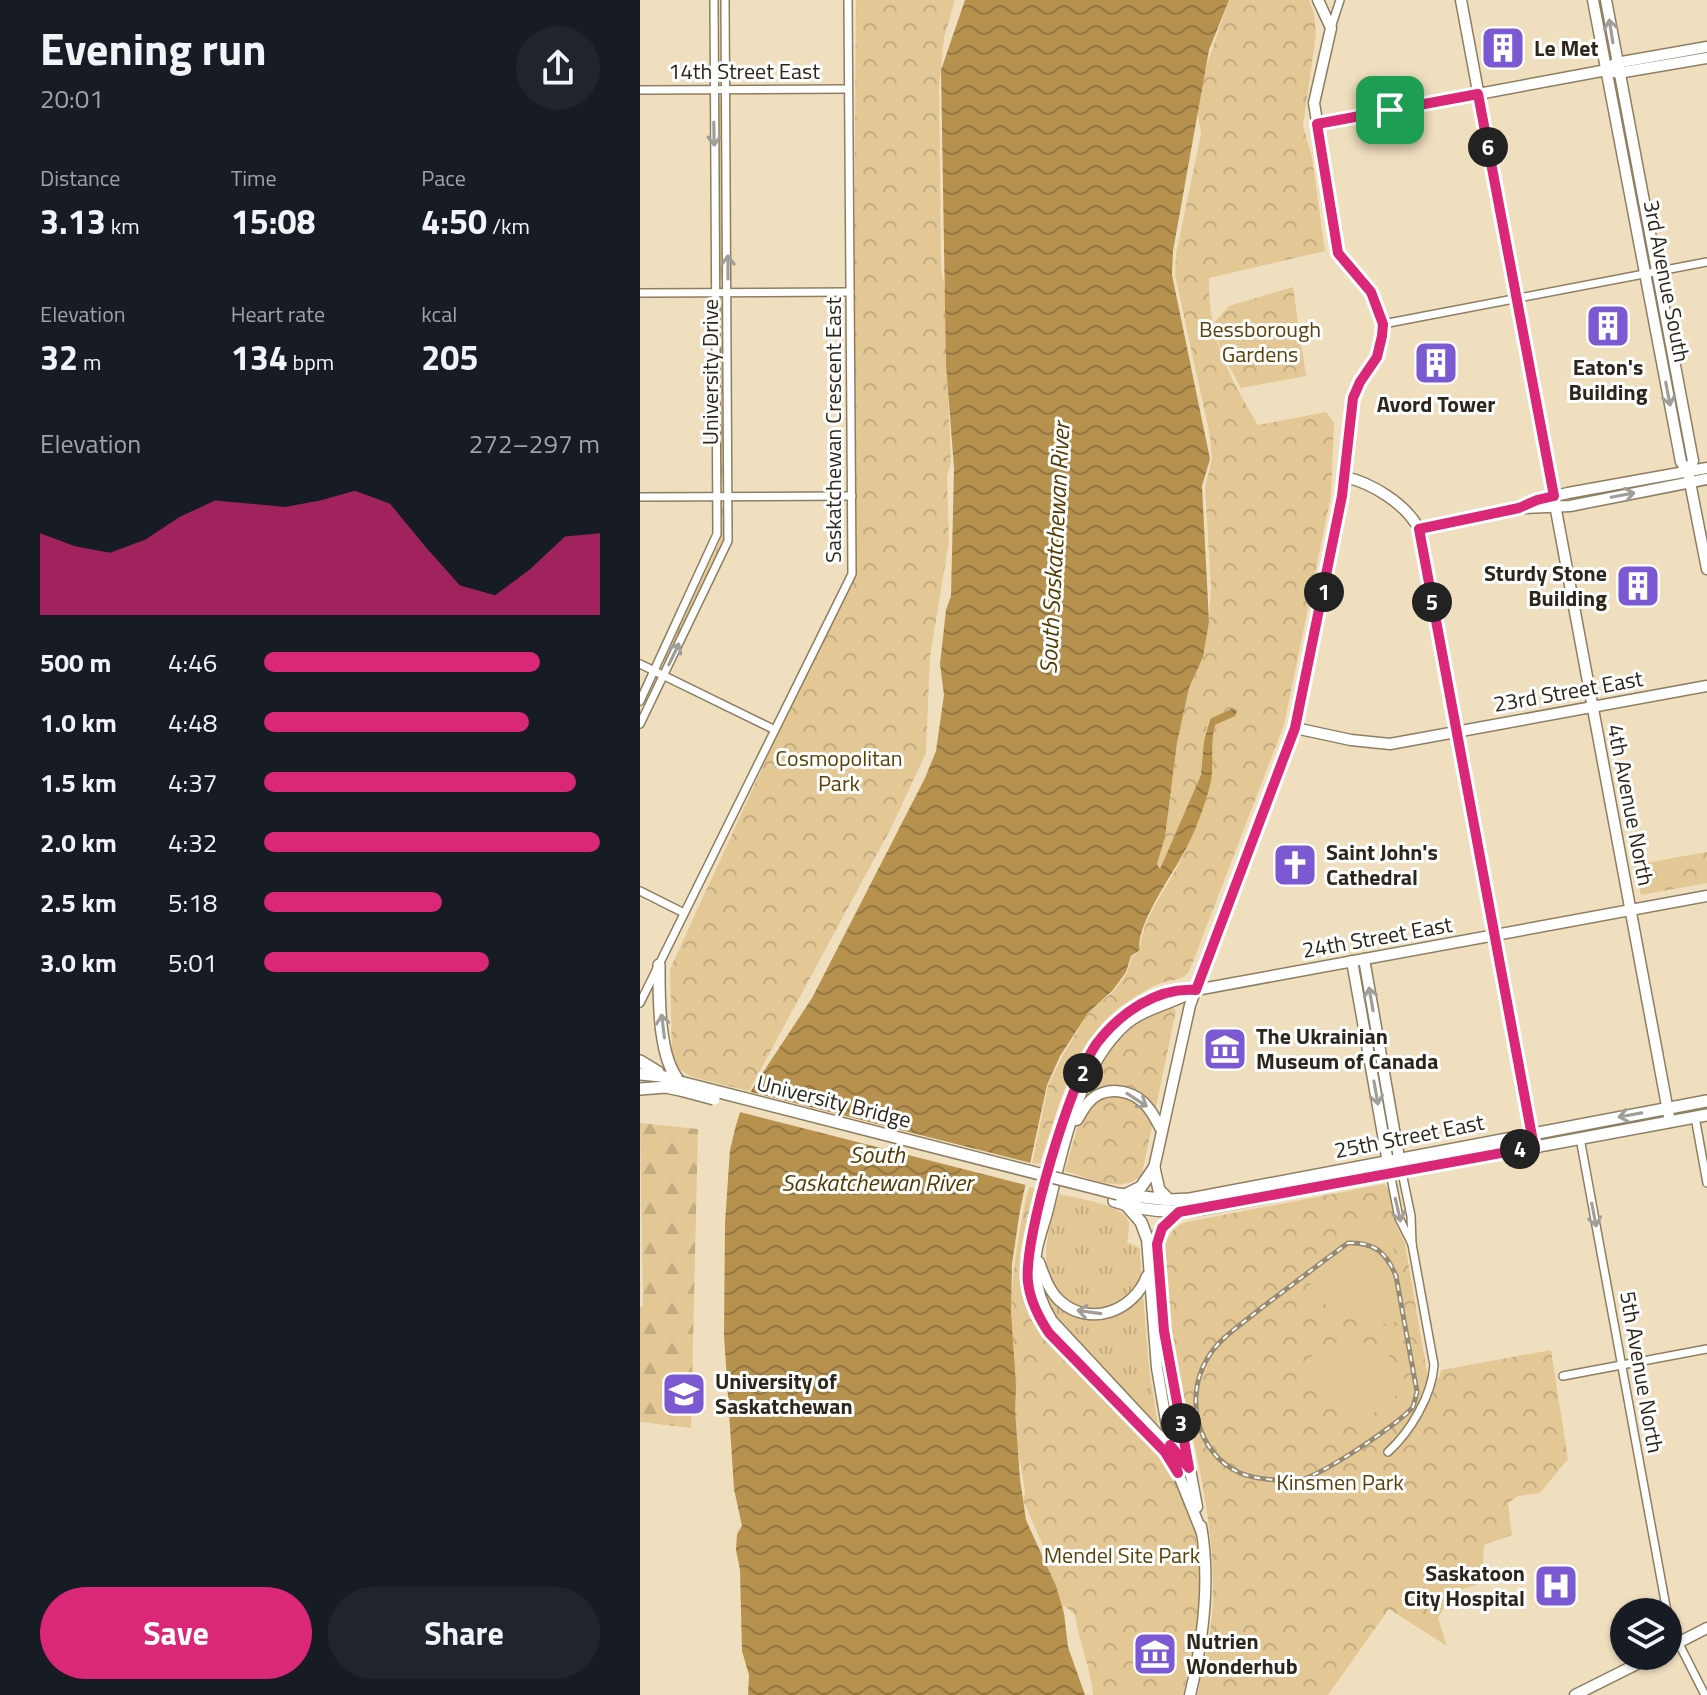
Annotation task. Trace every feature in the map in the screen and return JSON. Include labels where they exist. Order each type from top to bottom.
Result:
[{"type":"main road","points":[[659,965],[667,1056],[677,1083]]},
{"type":"main road","points":[[640,1061],[677,1083]]},
{"type":"main road","points":[[640,1074],[677,1083]]},
{"type":"main road","points":[[640,1089],[677,1083]]},
{"type":"main road","name":"University Bridge","points":[[677,1083],[1116,1198]]},
{"type":"main road","name":"25th Street East","points":[[1116,1198],[1169,1200],[1204,1197],[1707,1101]]},
{"type":"main road","name":"25th Street East","points":[[1116,1198],[1127,1205],[1179,1212],[1701,1116]]},
{"type":"main road","points":[[1116,1198],[1141,1187],[1154,1168]]},
{"type":"main road","points":[[1154,1168],[1159,1190],[1169,1200]]},
{"type":"main road","points":[[1127,1205],[1152,1237],[1179,1212]]},
{"type":"street","name":"University Drive","points":[[640,701],[717,534],[714,0]]},
{"type":"street","name":"University Drive","points":[[640,724],[728,541],[725,0]]},
{"type":"street","name":"Saskatchewan Crescent East","points":[[640,1003],[852,574],[848,0]]},
{"type":"street","points":[[1318,0],[1331,28]]},
{"type":"street","points":[[1154,1168],[1196,990],[1295,728],[1345,477],[1353,398],[1377,357],[1383,324],[1371,292],[1338,253],[1323,173],[1314,103],[1340,0]]},
{"type":"street","name":"4th Avenue North","points":[[1461,0],[1670,1122]]},
{"type":"street","name":"3rd Avenue South","points":[[1593,0],[1613,69]]},
{"type":"street","name":"3rd Avenue South","points":[[1606,0],[1613,69],[1651,273],[1693,461],[1689,477],[1707,569]]},
{"type":"street","points":[[1317,124],[1613,69],[1707,47]]},
{"type":"street","points":[[1613,69],[1707,58]]},
{"type":"street","name":"14th Street East","points":[[640,90],[848,89]]},
{"type":"street","points":[[1383,324],[1707,262]]},
{"type":"street","points":[[640,293],[850,292]]},
{"type":"street","points":[[1419,529],[1689,477],[1707,468]]},
{"type":"street","points":[[1345,477],[1371,487],[1407,512],[1419,529],[1534,1147]]},
{"type":"street","points":[[1689,477],[1707,479]]},
{"type":"street","points":[[640,497],[852,496]]},
{"type":"street","points":[[640,664],[775,730]]},
{"type":"street","name":"23rd Street East","points":[[1295,728],[1380,744],[1707,686]]},
{"type":"street","points":[[640,891],[684,913]]},
{"type":"street","name":"24th Street East","points":[[1196,990],[1707,896]]},
{"type":"street","points":[[1364,959],[1396,1172],[1411,1216],[1412,1244],[1434,1375],[1408,1432],[1388,1452]]},
{"type":"street","points":[[1352,961],[1394,1159]]},
{"type":"street","points":[[1178,1473],[1165,1452],[1049,1333],[1040,1320],[1028,1286],[1028,1255],[1060,1132],[1093,1050],[1113,1026],[1143,1002],[1184,989],[1196,990]]},
{"type":"street","points":[[1189,1468],[1052,1321],[1040,1297],[1035,1268],[1066,1138],[1097,1060],[1114,1037],[1136,1017],[1196,990]]},
{"type":"street","points":[[1066,1138],[1089,1102],[1102,1094],[1120,1091],[1133,1095],[1149,1108],[1162,1131]]},
{"type":"street","points":[[1701,1116],[1707,1183]]},
{"type":"street","name":"5th Avenue North","points":[[1580,1138],[1665,1598]]},
{"type":"street","points":[[1152,1237],[1148,1274],[1157,1368],[1170,1445],[1202,1533]]},
{"type":"street","points":[[1152,1237],[1164,1331],[1202,1533],[1204,1617],[1190,1695]]},
{"type":"street","points":[[1036,1255],[1047,1283],[1062,1302],[1090,1314],[1110,1313],[1131,1301],[1143,1287],[1148,1274]]},
{"type":"street","points":[[1563,1376],[1707,1349]]},
{"type":"street","points":[[1682,1641],[1707,1628]]},
{"type":"street","name":"5th Avenue North","points":[[1682,1660],[1705,1695]]},
{"type":"street","points":[[1575,1695],[1625,1670]]},
{"type":"green space","name":"Cosmopolitan Park","points":[[856,0],[955,0],[944,38],[939,88],[941,266],[951,329],[946,345],[951,463],[947,476],[949,542],[930,656],[926,753],[891,828],[749,1091],[692,1077],[675,1067],[672,1056],[670,969],[852,573]]},
{"type":"green space","points":[[1229,0],[1309,0],[1314,13],[1316,34],[1303,126],[1312,157],[1325,251],[1209,278],[1212,319],[1229,372],[1258,425],[1326,412],[1334,423],[1331,496],[1284,725],[1189,972],[1132,999],[1106,1019],[1092,1036],[1070,1076],[1040,1163],[1032,1164],[1048,1086],[1088,1013],[1114,991],[1127,973],[1132,957],[1141,950],[1144,929],[1183,856],[1209,790],[1215,725],[1234,716],[1209,719],[1201,775],[1160,870],[1157,864],[1165,837],[1177,743],[1189,688],[1203,657],[1211,587],[1205,487],[1212,459],[1210,436],[1175,275],[1176,254],[1201,134],[1197,109],[1205,70]]},
{"type":"green space","points":[[722,101],[723,280],[719,280],[718,102]]},
{"type":"green space","name":"Bessborough Gardens","points":[[1293,287],[1306,376],[1241,388],[1221,352],[1214,323],[1229,306]]},
{"type":"green space","points":[[719,304],[723,304],[725,483],[720,483]]},
{"type":"green space","points":[[721,507],[725,508],[725,539],[721,551],[666,664],[662,661],[719,544]]},
{"type":"green space","points":[[1707,852],[1707,883],[1641,895],[1634,865]]},
{"type":"green space","points":[[1172,1005],[1176,1011],[1142,1174],[1126,1184],[1116,1184],[1065,1171],[1086,1101],[1109,1050],[1131,1027]]},
{"type":"green space","points":[[640,1123],[698,1129],[691,1428],[640,1422],[640,1307],[643,1306]]},
{"type":"green space","name":"Kinsmen Park","points":[[1384,1184],[1389,1190],[1395,1222],[1405,1244],[1428,1378],[1439,1378],[1441,1370],[1551,1350],[1568,1459],[1540,1493],[1518,1496],[1508,1503],[1512,1535],[1484,1545],[1482,1583],[1453,1592],[1438,1618],[1447,1646],[1389,1609],[1328,1695],[1197,1695],[1212,1618],[1212,1558],[1204,1492],[1170,1327],[1163,1247],[1172,1232],[1186,1222]]},
{"type":"green space","name":"Mendel Site Park","points":[[1029,1187],[1036,1188],[1022,1244],[1019,1273],[1029,1314],[1050,1345],[1154,1450],[1186,1501],[1194,1527],[1198,1555],[1198,1612],[1183,1695],[1093,1695],[1075,1615],[1066,1607],[1054,1603],[1045,1567],[1046,1553],[1023,1500],[1025,1492],[1014,1428],[1010,1379],[1014,1268]]},
{"type":"green space","points":[[1059,1194],[1110,1207],[1126,1216],[1129,1222],[1127,1242],[1140,1248],[1140,1279],[1126,1299],[1115,1307],[1090,1310],[1078,1306],[1067,1300],[1051,1280],[1046,1249]]},
{"type":"green space","points":[[1370,1225],[1391,1235],[1406,1316],[1384,1324],[1358,1322],[1334,1311],[1317,1295],[1307,1277],[1361,1228]]},
{"type":"green space","points":[[1042,1282],[1055,1302],[1078,1318],[1102,1318],[1114,1314],[1143,1294],[1149,1368],[1158,1425],[1062,1327],[1049,1307]]},
{"type":"green space","points":[[1350,1340],[1371,1345],[1386,1354],[1398,1367],[1408,1386],[1358,1425],[1350,1423],[1299,1365],[1328,1345]]},
{"type":"water","name":"South Saskatchewan River","points":[[965,0],[1229,0],[1209,50],[1173,251],[1172,275],[1210,459],[1202,486],[1209,622],[1203,657],[1189,688],[1177,743],[1165,837],[1157,864],[1160,869],[1201,775],[1204,741],[1210,719],[1231,709],[1237,710],[1235,716],[1215,725],[1211,781],[1203,809],[1186,848],[1142,929],[1140,950],[1131,956],[1126,972],[1113,990],[1088,1013],[1060,1056],[1047,1085],[1020,1210],[1012,1264],[1011,1312],[1020,1479],[1026,1520],[1056,1586],[1064,1613],[1068,1647],[1085,1695],[748,1695],[749,1675],[742,1651],[740,1570],[736,1550],[737,1534],[742,1526],[734,1489],[724,1335],[725,1223],[730,1150],[743,1103],[812,998],[936,751],[944,695],[940,664],[946,610],[951,596],[954,468],[946,364],[941,70]]},
{"type":"pier","points":[[747,1091],[1035,1164],[1030,1186],[736,1111]]},
{"type":"railway","points":[[1348,1243],[1365,1244],[1378,1250],[1396,1276],[1417,1392],[1413,1407],[1357,1450],[1306,1478],[1275,1480],[1240,1473],[1213,1453],[1199,1424],[1196,1391],[1207,1359],[1231,1332],[1348,1243]]},
{"type":"place","name":"Le Met","points":[[1503,48]]},
{"type":"place","name":"Eaton's Building","points":[[1608,326]]},
{"type":"place","name":"Avord Tower","points":[[1436,363]]},
{"type":"place","name":"Sturdy Stone Building","points":[[1638,586]]},
{"type":"place","name":"Saint John's Cathedral","points":[[1295,865]]},
{"type":"place","name":"The Ukrainian Museum of Canada","points":[[1225,1049]]},
{"type":"place","name":"University of Saskatchewan","points":[[684,1394]]},
{"type":"place","name":"Saskatoon City Hospital","points":[[1556,1586]]},
{"type":"place","name":"Nutrien Wonderhub","points":[[1155,1654]]},
{"type":"route","points":[[1478,94],[1554,496],[1519,508],[1419,529],[1534,1147],[1179,1212],[1168,1221],[1157,1236],[1157,1244],[1164,1331],[1189,1468],[1170,1445],[1178,1473],[1165,1452],[1049,1333],[1040,1320],[1028,1286],[1028,1255],[1060,1132],[1093,1050],[1113,1026],[1143,1002],[1184,989],[1196,990],[1295,728],[1342,496],[1353,398],[1377,357],[1383,324],[1371,292],[1338,253],[1317,124],[1390,110],[1478,94]]}]
